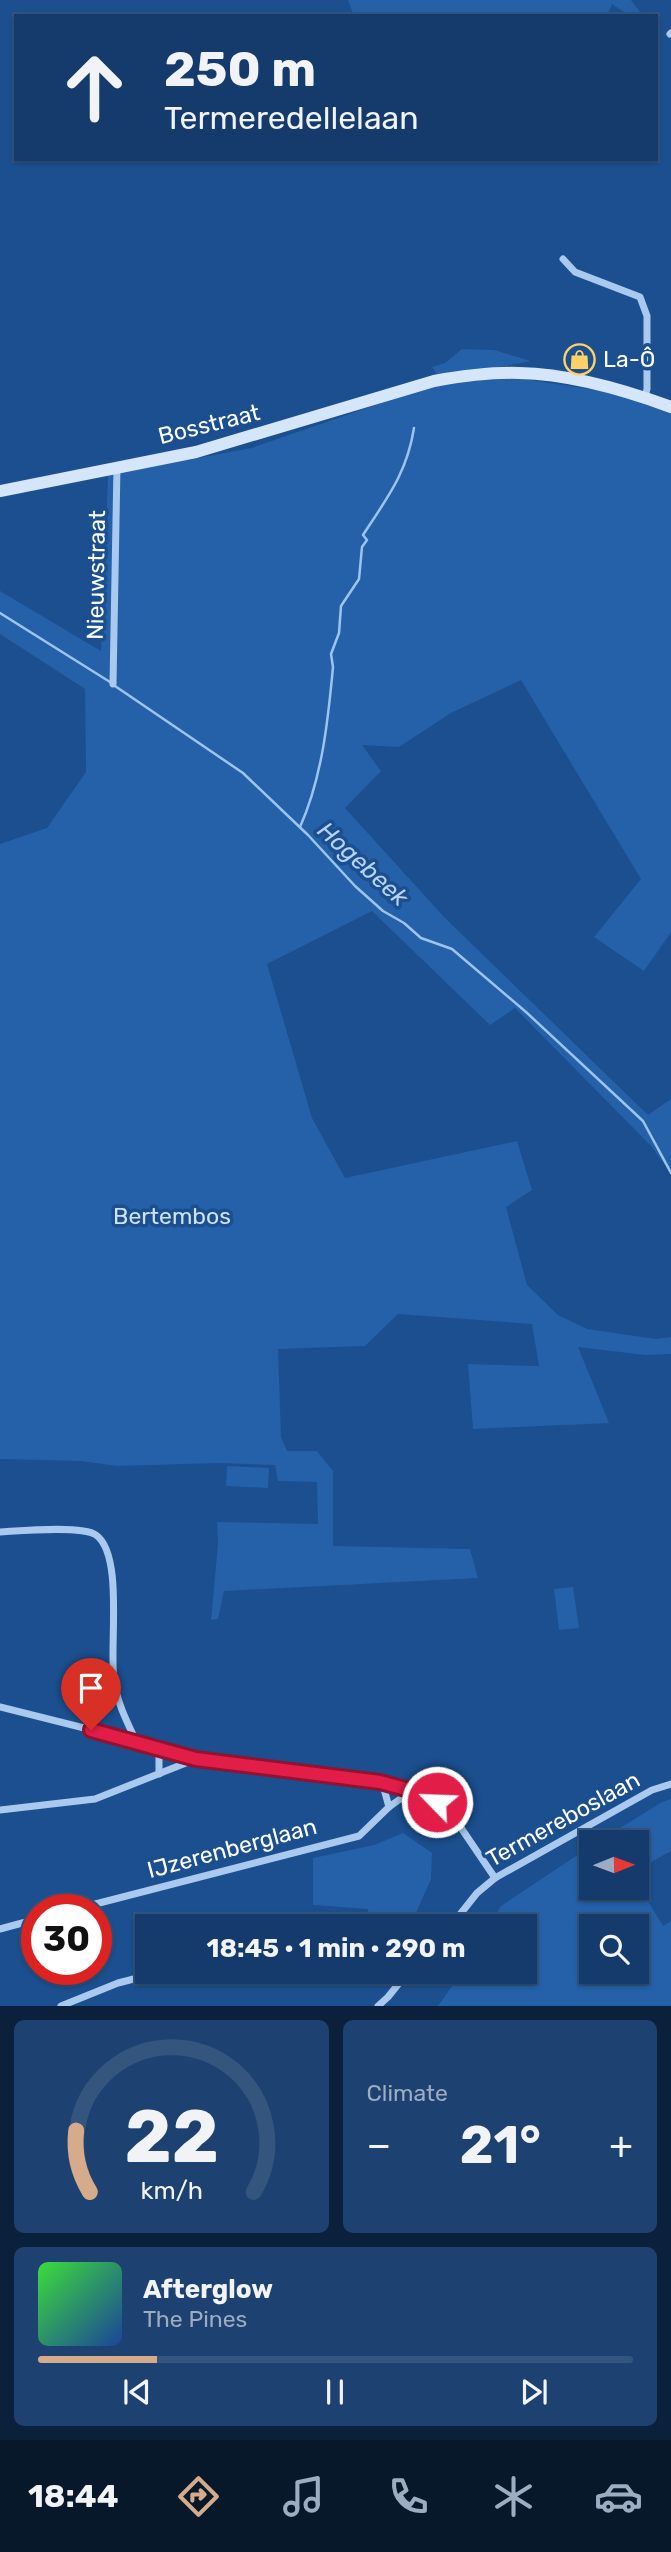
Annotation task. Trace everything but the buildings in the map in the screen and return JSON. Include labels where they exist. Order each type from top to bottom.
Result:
[{"type":"street","points":[[563,259],[576,272],[640,297],[647,316],[645,397]]},
{"type":"street","name":"Bosstraat","points":[[4,489],[197,452],[424,384],[470,375],[521,373],[548,376],[645,397],[669,406]]},
{"type":"street","name":"Nieuwstraat","points":[[113,684],[117,467]]},
{"type":"street","points":[[0,1532],[76,1530],[97,1535],[104,1545],[112,1569],[114,1682],[136,1741]]},
{"type":"street","points":[[0,1707],[196,1759],[380,1782],[415,1791],[437,1802],[455,1819],[495,1878]]},
{"type":"street","points":[[159,1749],[159,1774]]},
{"type":"street","points":[[0,1810],[95,1799],[196,1759]]},
{"type":"street","points":[[380,1782],[389,1807]]},
{"type":"street","name":"Termereboslaan","points":[[460,1914],[477,1893],[495,1878],[652,1790],[671,1784]]},
{"type":"street","name":"IJzerenberglaan","points":[[112,1900],[359,1836],[389,1807],[415,1791]]},
{"type":"street","points":[[0,1929],[21,1923]]},
{"type":"street","points":[[61,2006],[135,1979]]},
{"type":"street","points":[[377,2006],[398,1984]]},
{"type":"green space","points":[[348,0],[631,0],[640,12],[627,14],[612,4],[608,14],[353,14]]},
{"type":"green space","points":[[462,349],[494,350],[531,361],[438,375],[432,367],[445,363]]},
{"type":"green space","name":"Bertembos","points":[[516,378],[617,393],[671,413],[671,932],[644,971],[594,937],[641,879],[521,680],[451,713],[399,747],[362,745],[381,771],[345,808],[445,918],[648,1115],[671,1099],[671,1173],[651,1146],[515,1008],[490,1025],[372,911],[267,964],[312,1118],[345,1178],[517,1141],[532,1190],[506,1207],[527,1285],[558,1315],[587,1329],[656,1339],[671,1337],[671,1354],[645,1355],[578,1347],[609,1423],[473,1429],[468,1364],[539,1366],[532,1324],[398,1314],[365,1346],[278,1349],[281,1437],[287,1451],[317,1451],[333,1471],[333,1546],[470,1549],[478,1578],[224,1591],[218,1619],[211,1620],[218,1544],[217,1522],[318,1524],[317,1482],[278,1481],[275,1465],[219,1463],[117,1466],[81,1461],[0,1459],[0,844],[47,828],[86,772],[85,689],[0,634],[0,591],[101,651],[108,475],[251,448],[425,388],[485,379]]},
{"type":"green space","points":[[227,1466],[269,1468],[268,1488],[226,1486]]},
{"type":"green space","points":[[573,1587],[579,1628],[559,1630],[554,1589]]},
{"type":"green space","points":[[671,1799],[671,1851],[649,1863],[649,1830],[617,1830]]},
{"type":"green space","points":[[403,1833],[432,1853],[431,1879],[415,1914],[369,1914],[368,1909],[313,1905],[313,1858],[374,1845]]},
{"type":"green space","points":[[579,1854],[579,1900],[647,1900],[663,1926],[671,1921],[671,2006],[438,2006],[454,1984],[537,1984],[537,1914],[496,1914],[501,1906]]},
{"type":"waterway","points":[[300,827],[314,789],[323,749],[333,667],[331,654],[339,633],[341,606],[359,579],[362,547],[367,540],[363,535],[401,472],[414,428]]},
{"type":"waterway","name":"Hogebeek","points":[[0,613],[110,682]]},
{"type":"waterway","name":"Hogebeek","points":[[115,686],[243,773],[383,911],[404,923],[421,938],[452,949],[526,1012],[643,1121],[671,1173]]},
{"type":"place","name":"La-Ô","points":[[580,359]]},
{"type":"route","points":[[91,1730],[196,1759],[380,1782],[424,1794],[437,1802]]}]
